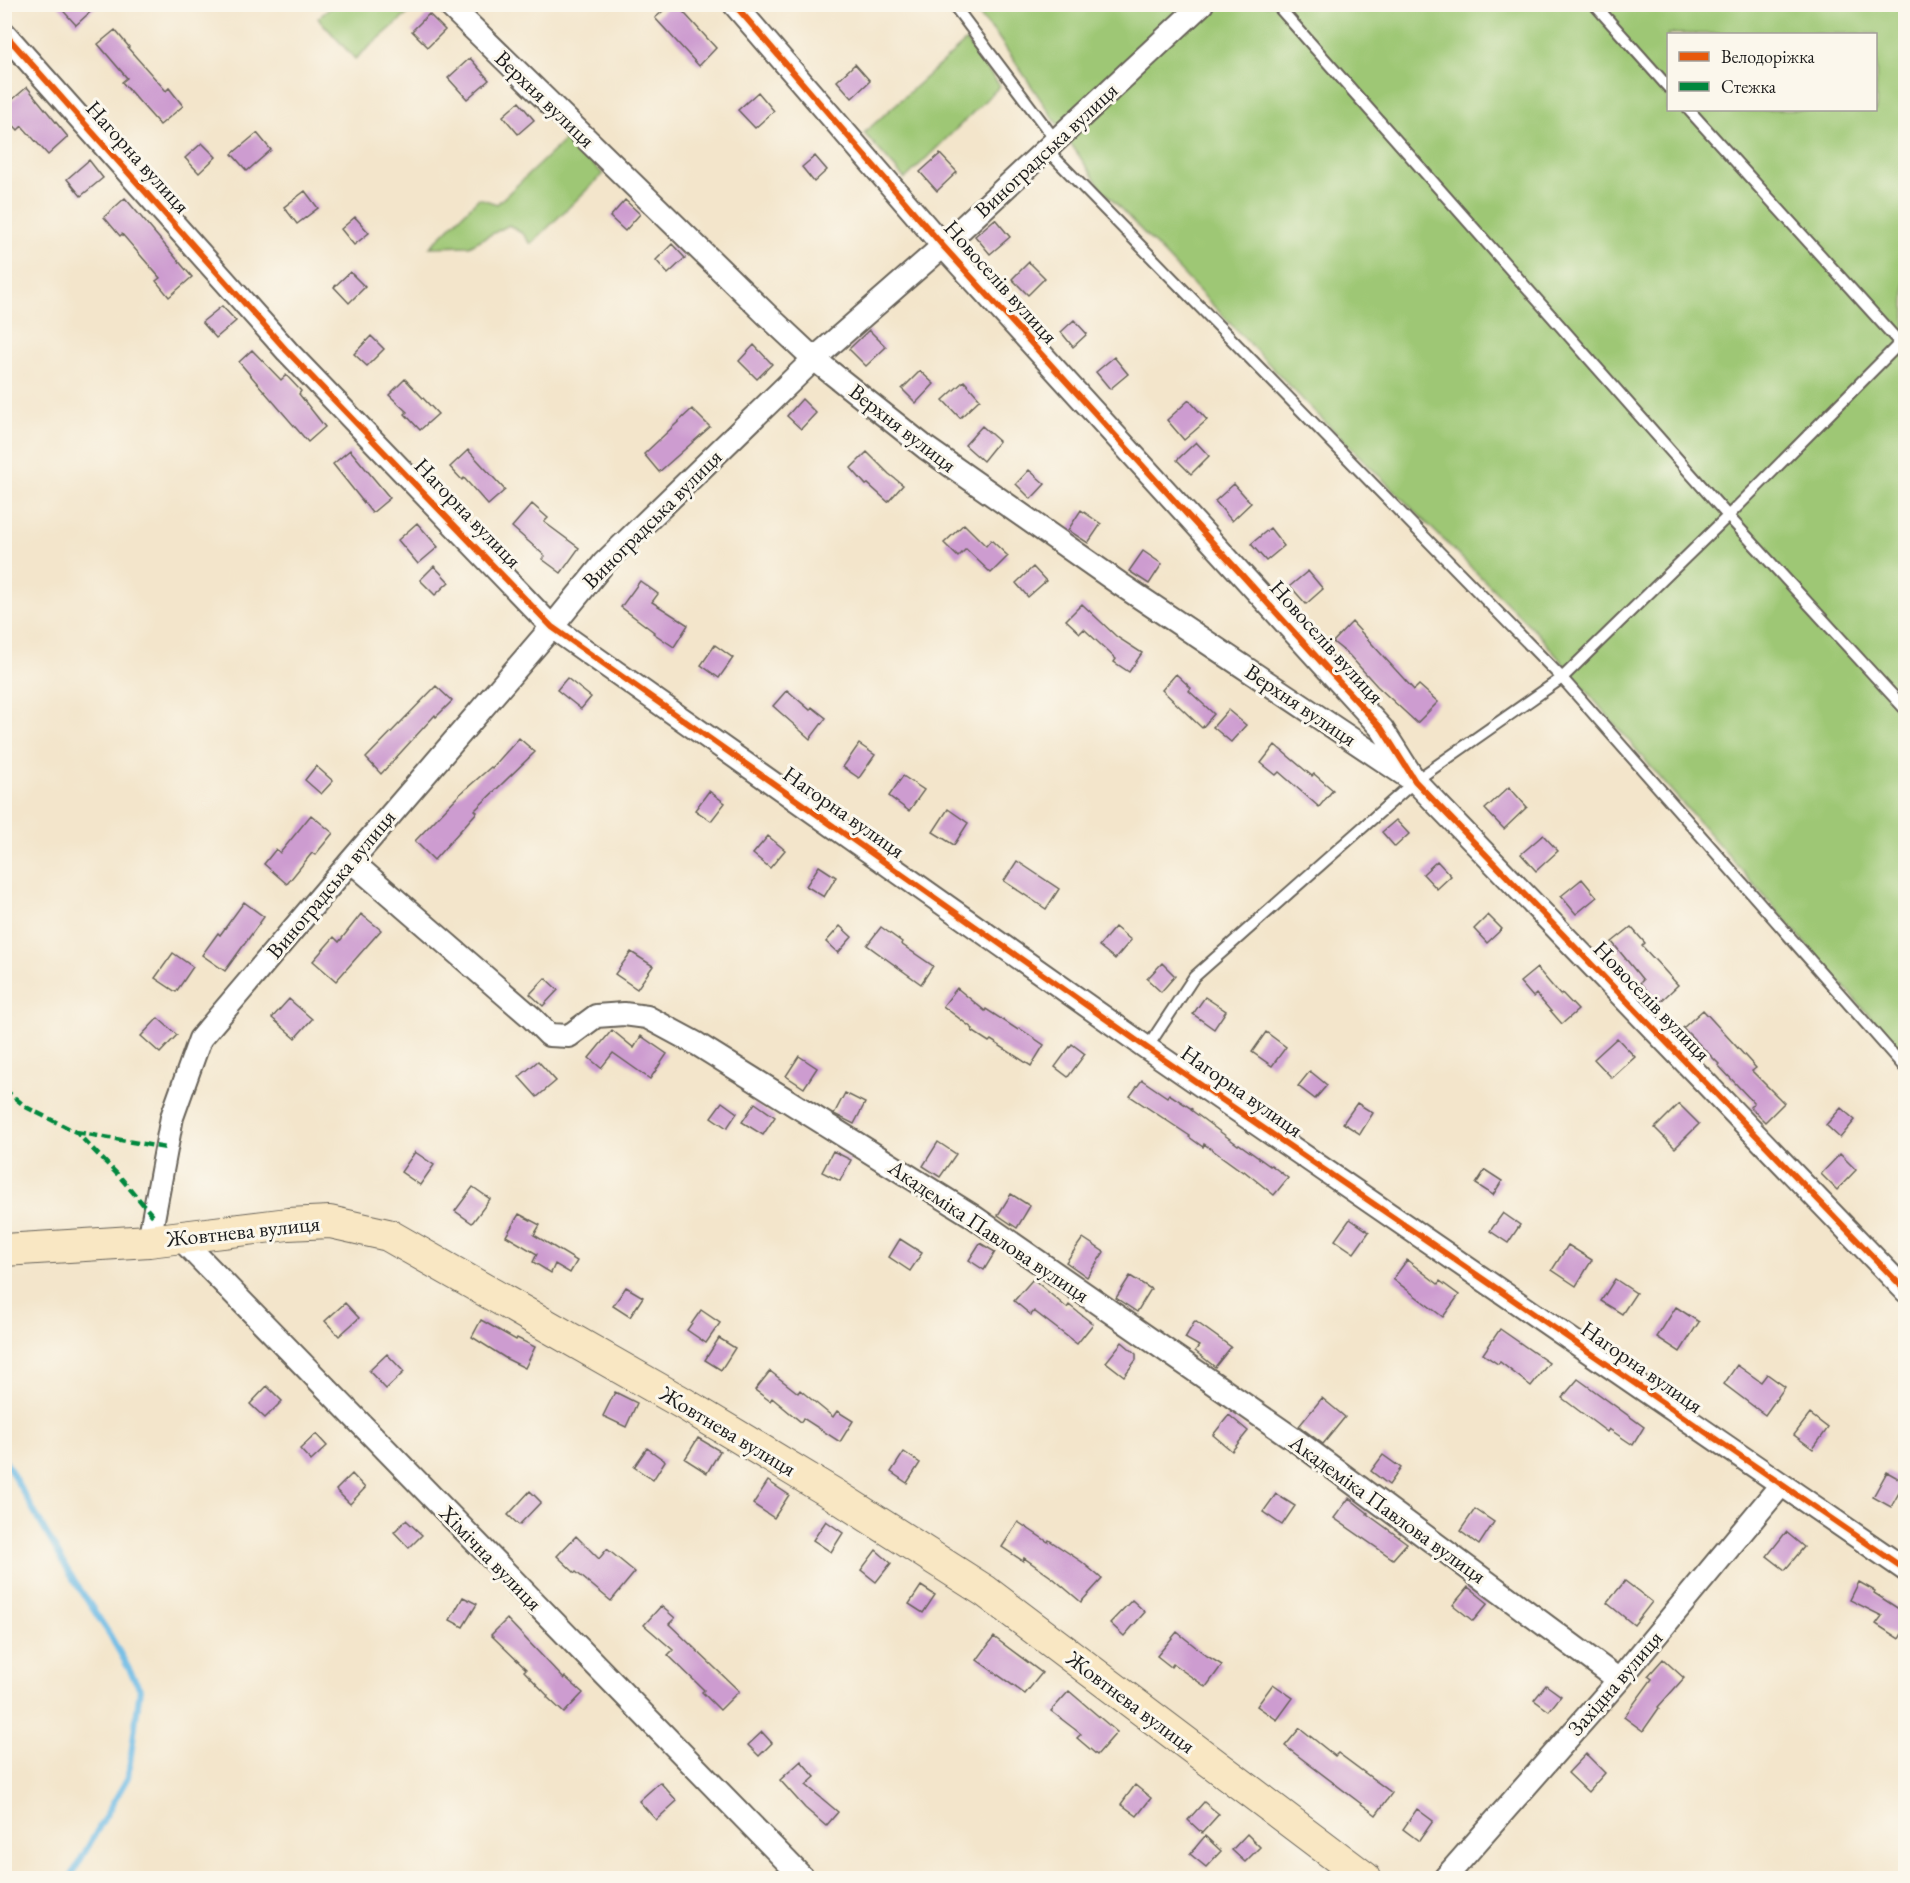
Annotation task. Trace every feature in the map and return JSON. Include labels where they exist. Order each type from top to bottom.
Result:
[{"type":"main road","name":"Жовтнева вулиця","points":[[4,1250],[164,1239],[288,1224],[330,1222],[387,1235],[681,1402],[835,1495],[985,1592],[1365,1878]]},
{"type":"street","name":"Верхня вулиця","points":[[448,4],[814,359],[955,469],[1120,584],[1414,781]]},
{"type":"street","name":"Новоселів вулиця","points":[[734,4],[943,246],[1382,729],[1414,781],[1905,1291]]},
{"type":"street","name":"Виноградська вулиця","points":[[164,1239],[172,1117],[200,1039],[552,627],[604,562],[814,359],[943,246],[1202,4]]},
{"type":"street","name":"Нагорна вулиця","points":[[4,33],[287,351],[552,627],[1147,1048],[1905,1570]]},
{"type":"street","name":"Академіка Павлова вулиця","points":[[351,861],[549,1035],[569,1036],[596,1016],[624,1014],[648,1017],[697,1044],[971,1215],[1298,1442],[1618,1680]]},
{"type":"street","name":"Хімічна вулиця","points":[[164,1239],[803,1878]]},
{"type":"street","name":"Західна вулиця","points":[[1445,1878],[1618,1680],[1781,1485]]},
{"type":"lane","points":[[953,4],[1052,145],[1562,678],[1905,1069]]},
{"type":"lane","points":[[1276,4],[1728,516],[1905,710]]},
{"type":"lane","points":[[1594,4],[1667,86]]},
{"type":"lane","points":[[1690,111],[1900,343]]},
{"type":"lane","points":[[1147,1048],[1194,977],[1414,781],[1562,678],[1900,343],[1905,332]]},
{"type":"green space","points":[[334,5],[418,5],[355,59],[318,18]]},
{"type":"green space","points":[[970,5],[1905,5],[1905,1056],[1668,787],[1538,634],[1304,401],[1101,188],[996,34]]},
{"type":"green space","points":[[966,41],[1000,86],[905,179],[864,133]]},
{"type":"green space","points":[[566,139],[603,174],[531,244],[523,234],[509,225],[469,246],[430,247],[479,198],[497,204]]},
{"type":"building","points":[[57,4],[99,4],[76,25]]},
{"type":"building","points":[[671,4],[676,4],[716,48],[699,66],[655,18]]},
{"type":"building","points":[[429,14],[445,30],[428,47],[412,31]]},
{"type":"building","points":[[115,30],[166,91],[169,88],[183,106],[160,125],[122,82],[127,78],[98,44]]},
{"type":"building","points":[[470,58],[489,80],[467,99],[448,78]]},
{"type":"building","points":[[855,64],[870,81],[852,98],[837,81]]},
{"type":"building","points":[[27,87],[68,137],[48,155],[22,126],[18,130],[4,115],[4,107]]},
{"type":"building","points":[[758,92],[774,111],[755,128],[738,110]]},
{"type":"building","points":[[519,102],[534,120],[518,134],[503,116]]},
{"type":"building","points":[[257,133],[271,150],[247,171],[232,154]]},
{"type":"building","points":[[202,143],[216,157],[199,173],[185,158]]},
{"type":"building","points":[[940,154],[957,172],[937,191],[920,172]]},
{"type":"building","points":[[815,156],[827,170],[814,182],[802,167]]},
{"type":"building","points":[[89,160],[103,178],[81,196],[67,179]]},
{"type":"building","points":[[305,191],[318,208],[297,224],[284,207]]},
{"type":"building","points":[[125,198],[192,277],[169,297],[156,281],[160,278],[104,217]]},
{"type":"building","points":[[625,200],[640,214],[625,231],[610,217]]},
{"type":"building","points":[[355,217],[369,233],[354,245],[341,229]]},
{"type":"building","points":[[995,219],[1010,237],[990,254],[975,236]]},
{"type":"building","points":[[672,244],[685,258],[668,274],[656,260]]},
{"type":"building","points":[[1029,262],[1045,278],[1028,295],[1012,279]]},
{"type":"building","points":[[350,272],[365,287],[349,303],[334,287]]},
{"type":"building","points":[[222,306],[236,321],[216,338],[202,322]]},
{"type":"building","points":[[1074,320],[1087,334],[1073,347],[1061,332]]},
{"type":"building","points":[[869,330],[886,347],[866,366],[849,349]]},
{"type":"building","points":[[371,336],[384,349],[367,366],[354,354]]},
{"type":"building","points":[[754,345],[772,364],[757,379],[739,361]]},
{"type":"building","points":[[252,350],[281,380],[286,375],[301,391],[299,394],[325,427],[308,442],[239,362]]},
{"type":"building","points":[[1114,357],[1128,374],[1110,389],[1096,372]]},
{"type":"building","points":[[920,371],[934,384],[916,403],[902,389]]},
{"type":"building","points":[[405,379],[438,414],[420,430],[405,414],[407,412],[389,395]]},
{"type":"building","points":[[964,381],[980,399],[960,418],[943,400]]},
{"type":"building","points":[[802,399],[816,413],[801,429],[787,416]]},
{"type":"building","points":[[1189,400],[1207,420],[1184,440],[1167,420]]},
{"type":"building","points":[[692,409],[710,427],[659,472],[644,454]]},
{"type":"building","points":[[982,426],[999,441],[983,461],[965,445]]},
{"type":"building","points":[[1196,442],[1209,456],[1191,474],[1177,460]]},
{"type":"building","points":[[350,450],[390,498],[372,513],[333,464]]},
{"type":"building","points":[[468,450],[505,490],[488,505],[464,478],[462,480],[450,467]]},
{"type":"building","points":[[867,452],[903,485],[888,502],[868,484],[866,485],[851,468]]},
{"type":"building","points":[[1029,470],[1045,484],[1031,499],[1016,484]]},
{"type":"building","points":[[1234,484],[1251,503],[1232,521],[1215,501]]},
{"type":"building","points":[[532,504],[548,518],[544,522],[579,548],[561,573],[542,559],[545,556],[512,527]]},
{"type":"building","points":[[1081,510],[1101,524],[1088,543],[1068,530]]},
{"type":"building","points":[[417,523],[438,547],[418,564],[398,540]]},
{"type":"building","points":[[964,524],[986,546],[991,540],[1008,556],[991,573],[966,549],[958,557],[944,543]]},
{"type":"building","points":[[1270,528],[1284,546],[1266,561],[1251,544]]},
{"type":"building","points":[[1143,551],[1162,564],[1149,584],[1129,571]]},
{"type":"building","points":[[434,566],[449,582],[435,595],[420,580]]},
{"type":"building","points":[[1033,567],[1046,581],[1028,597],[1016,583]]},
{"type":"building","points":[[1308,571],[1323,589],[1306,604],[1290,586]]},
{"type":"building","points":[[640,581],[658,594],[652,602],[688,625],[674,647],[621,607]]},
{"type":"building","points":[[1082,604],[1117,637],[1142,653],[1129,672],[1114,662],[1116,659],[1084,629],[1080,633],[1066,620]]},
{"type":"building","points":[[1352,622],[1414,690],[1419,685],[1438,702],[1417,723],[1333,642]]},
{"type":"building","points":[[715,645],[733,658],[719,678],[701,665]]},
{"type":"building","points":[[1176,674],[1191,688],[1189,691],[1214,714],[1202,728],[1162,690]]},
{"type":"building","points":[[567,678],[591,697],[581,709],[557,690]]},
{"type":"building","points":[[436,686],[452,701],[436,717],[435,715],[381,774],[366,758]]},
{"type":"building","points":[[787,690],[810,710],[812,707],[826,718],[810,739],[773,706]]},
{"type":"building","points":[[1228,710],[1246,725],[1231,742],[1213,727]]},
{"type":"building","points":[[519,738],[535,752],[475,810],[477,812],[434,860],[415,841],[459,795],[492,768]]},
{"type":"building","points":[[859,744],[875,755],[859,778],[843,767]]},
{"type":"building","points":[[1275,745],[1312,776],[1314,774],[1333,790],[1319,807],[1279,772],[1276,775],[1261,763]]},
{"type":"building","points":[[316,766],[333,781],[321,794],[305,780]]},
{"type":"building","points":[[903,776],[924,790],[909,811],[889,796]]},
{"type":"building","points":[[1509,787],[1527,807],[1504,829],[1485,809]]},
{"type":"building","points":[[709,791],[725,803],[711,821],[695,810]]},
{"type":"building","points":[[948,809],[968,823],[954,845],[933,832]]},
{"type":"building","points":[[311,815],[333,833],[315,855],[312,853],[287,884],[264,864],[276,849],[280,853]]},
{"type":"building","points":[[1396,820],[1409,834],[1395,847],[1382,832]]},
{"type":"building","points":[[1543,835],[1558,851],[1536,871],[1521,854]]},
{"type":"building","points":[[768,836],[785,850],[770,868],[753,854]]},
{"type":"building","points":[[1017,861],[1059,889],[1046,909],[1004,881]]},
{"type":"building","points":[[1437,861],[1451,876],[1437,889],[1423,874]]},
{"type":"building","points":[[819,866],[836,877],[824,897],[806,886]]},
{"type":"building","points":[[1582,879],[1597,897],[1576,914],[1561,896]]},
{"type":"building","points":[[244,902],[264,917],[225,971],[202,955]]},
{"type":"building","points":[[361,914],[381,930],[336,981],[313,961],[334,937],[339,942]]},
{"type":"building","points":[[1488,915],[1502,929],[1487,943],[1474,929]]},
{"type":"building","points":[[840,926],[852,937],[838,953],[826,942]]},
{"type":"building","points":[[881,927],[933,966],[921,984],[867,945]]},
{"type":"building","points":[[1115,927],[1131,940],[1115,959],[1099,946]]},
{"type":"building","points":[[1631,927],[1645,943],[1642,946],[1678,985],[1659,1003],[1640,983],[1643,980],[1612,942]]},
{"type":"building","points":[[631,952],[653,966],[637,989],[615,974]]},
{"type":"building","points":[[173,953],[193,967],[176,992],[155,978]]},
{"type":"building","points":[[1162,963],[1175,976],[1161,992],[1147,979]]},
{"type":"building","points":[[1537,968],[1560,995],[1562,993],[1578,1010],[1562,1024],[1536,994],[1533,997],[1520,982]]},
{"type":"building","points":[[545,978],[558,990],[543,1006],[530,994]]},
{"type":"building","points":[[957,988],[985,1011],[986,1009],[1018,1030],[1019,1028],[1044,1045],[1031,1066],[991,1040],[989,1042],[972,1031],[973,1029],[943,1006]]},
{"type":"building","points":[[1205,997],[1226,1011],[1214,1029],[1193,1014]]},
{"type":"building","points":[[289,999],[312,1019],[295,1038],[272,1018]]},
{"type":"building","points":[[1703,1010],[1756,1068],[1752,1071],[1784,1103],[1765,1122],[1750,1107],[1754,1103],[1683,1028]]},
{"type":"building","points":[[158,1018],[177,1035],[160,1053],[141,1036]]},
{"type":"building","points":[[612,1030],[634,1048],[641,1036],[667,1054],[650,1079],[613,1053],[601,1068],[589,1058]]},
{"type":"building","points":[[1266,1032],[1286,1047],[1272,1066],[1252,1052]]},
{"type":"building","points":[[1617,1038],[1635,1057],[1612,1078],[1594,1059]]},
{"type":"building","points":[[1072,1044],[1085,1054],[1068,1077],[1055,1067]]},
{"type":"building","points":[[799,1056],[817,1068],[804,1088],[786,1076]]},
{"type":"building","points":[[538,1061],[556,1081],[537,1097],[519,1077]]},
{"type":"building","points":[[1310,1071],[1327,1085],[1315,1099],[1298,1086]]},
{"type":"building","points":[[1142,1080],[1167,1097],[1169,1094],[1192,1109],[1238,1145],[1288,1178],[1274,1195],[1244,1171],[1204,1144],[1203,1147],[1130,1096]]},
{"type":"building","points":[[845,1093],[865,1103],[854,1124],[834,1114]]},
{"type":"building","points":[[722,1102],[737,1113],[727,1128],[711,1117]]},
{"type":"building","points":[[755,1103],[775,1117],[763,1135],[742,1122]]},
{"type":"building","points":[[1357,1103],[1373,1113],[1360,1134],[1343,1123]]},
{"type":"building","points":[[1679,1104],[1699,1124],[1675,1148],[1655,1128]]},
{"type":"building","points":[[1841,1108],[1855,1120],[1840,1138],[1826,1125]]},
{"type":"building","points":[[938,1142],[956,1154],[940,1177],[923,1166]]},
{"type":"building","points":[[833,1151],[851,1160],[840,1181],[822,1172]]},
{"type":"building","points":[[415,1152],[434,1165],[420,1185],[401,1172]]},
{"type":"building","points":[[1840,1154],[1856,1170],[1837,1190],[1821,1174]]},
{"type":"building","points":[[1485,1170],[1502,1181],[1493,1195],[1476,1184]]},
{"type":"building","points":[[473,1187],[490,1199],[472,1223],[455,1211]]},
{"type":"building","points":[[1011,1194],[1030,1206],[1017,1228],[998,1215]]},
{"type":"building","points":[[1503,1213],[1520,1225],[1508,1243],[1490,1231]]},
{"type":"building","points":[[519,1214],[540,1225],[534,1235],[577,1261],[570,1273],[555,1264],[551,1273],[533,1262],[537,1254],[506,1236]]},
{"type":"building","points":[[1350,1219],[1369,1232],[1354,1253],[1335,1240]]},
{"type":"building","points":[[1083,1238],[1104,1252],[1087,1277],[1066,1262]]},
{"type":"building","points":[[900,1239],[922,1253],[910,1271],[889,1257]]},
{"type":"building","points":[[980,1243],[995,1252],[984,1270],[969,1260]]},
{"type":"building","points":[[1568,1245],[1592,1260],[1576,1286],[1552,1270]]},
{"type":"building","points":[[1407,1260],[1438,1284],[1440,1281],[1459,1295],[1443,1317],[1393,1279]]},
{"type":"building","points":[[1130,1276],[1151,1289],[1137,1312],[1116,1298]]},
{"type":"building","points":[[1033,1279],[1067,1308],[1069,1305],[1093,1324],[1077,1344],[1034,1311],[1031,1315],[1014,1301]]},
{"type":"building","points":[[1615,1279],[1636,1293],[1622,1314],[1601,1301]]},
{"type":"building","points":[[626,1287],[643,1297],[630,1317],[613,1306]]},
{"type":"building","points":[[345,1303],[359,1318],[339,1336],[325,1321]]},
{"type":"building","points":[[1676,1307],[1699,1322],[1680,1352],[1657,1337]]},
{"type":"building","points":[[701,1310],[720,1323],[706,1343],[687,1330]]},
{"type":"building","points":[[481,1320],[516,1340],[517,1338],[535,1347],[525,1368],[472,1337]]},
{"type":"building","points":[[1195,1321],[1231,1347],[1215,1367],[1195,1351],[1199,1346],[1185,1338]]},
{"type":"building","points":[[1500,1329],[1549,1363],[1531,1386],[1500,1362],[1498,1364],[1483,1354]]},
{"type":"building","points":[[719,1338],[735,1348],[721,1370],[705,1360]]},
{"type":"building","points":[[1122,1342],[1136,1354],[1136,1360],[1124,1376],[1106,1362]]},
{"type":"building","points":[[387,1354],[404,1372],[386,1389],[369,1371]]},
{"type":"building","points":[[1737,1365],[1761,1382],[1767,1374],[1785,1387],[1765,1415],[1724,1384]]},
{"type":"building","points":[[770,1371],[798,1393],[800,1390],[833,1417],[837,1411],[853,1421],[840,1442],[803,1418],[801,1422],[772,1398],[770,1401],[755,1390]]},
{"type":"building","points":[[1578,1379],[1644,1427],[1633,1445],[1609,1429],[1607,1432],[1562,1398]]},
{"type":"building","points":[[267,1386],[282,1401],[265,1418],[250,1404]]},
{"type":"building","points":[[615,1392],[637,1403],[626,1427],[603,1416]]},
{"type":"building","points":[[1322,1398],[1345,1417],[1323,1444],[1299,1426]]},
{"type":"building","points":[[1810,1414],[1828,1428],[1813,1449],[1794,1435]]},
{"type":"building","points":[[1229,1415],[1248,1431],[1232,1451],[1213,1435]]},
{"type":"building","points":[[316,1434],[327,1446],[311,1461],[300,1449]]},
{"type":"building","points":[[698,1438],[720,1451],[707,1473],[685,1459]]},
{"type":"building","points":[[647,1448],[665,1461],[653,1480],[634,1467]]},
{"type":"building","points":[[904,1452],[920,1463],[907,1483],[891,1472]]},
{"type":"building","points":[[1383,1455],[1401,1468],[1389,1485],[1371,1471]]},
{"type":"building","points":[[1887,1472],[1905,1482],[1891,1507],[1873,1497]]},
{"type":"building","points":[[352,1474],[365,1488],[350,1504],[336,1490]]},
{"type":"building","points":[[768,1481],[789,1495],[774,1518],[753,1504]]},
{"type":"building","points":[[530,1491],[541,1502],[519,1525],[508,1515]]},
{"type":"building","points":[[1276,1494],[1295,1506],[1282,1525],[1263,1512]]},
{"type":"building","points":[[1349,1498],[1407,1543],[1393,1559],[1334,1518]]},
{"type":"building","points":[[1475,1509],[1494,1522],[1479,1545],[1460,1531]]},
{"type":"building","points":[[406,1520],[422,1535],[409,1548],[394,1532]]},
{"type":"building","points":[[826,1521],[843,1533],[831,1552],[813,1540]]},
{"type":"building","points":[[1018,1522],[1082,1562],[1102,1579],[1081,1602],[1024,1558],[1023,1561],[1002,1547]]},
{"type":"building","points":[[1786,1532],[1804,1547],[1785,1570],[1767,1556]]},
{"type":"building","points":[[576,1536],[599,1559],[607,1549],[635,1572],[611,1601],[557,1556]]},
{"type":"building","points":[[876,1550],[891,1563],[876,1582],[861,1570]]},
{"type":"building","points":[[1625,1581],[1652,1602],[1634,1625],[1607,1603]]},
{"type":"building","points":[[1859,1582],[1905,1613],[1905,1628],[1899,1639],[1876,1624],[1882,1616],[1850,1600]]},
{"type":"building","points":[[921,1586],[935,1595],[923,1613],[909,1604]]},
{"type":"building","points":[[1468,1587],[1488,1603],[1473,1621],[1453,1605]]},
{"type":"building","points":[[463,1597],[477,1604],[463,1627],[450,1620]]},
{"type":"building","points":[[1132,1600],[1145,1612],[1124,1636],[1110,1623]]},
{"type":"building","points":[[661,1606],[675,1618],[669,1624],[739,1691],[720,1710],[702,1692],[704,1690],[668,1655],[673,1650],[644,1625]]},
{"type":"building","points":[[507,1619],[564,1679],[565,1677],[583,1693],[564,1713],[524,1671],[526,1669],[491,1635]]},
{"type":"building","points":[[1177,1632],[1222,1665],[1206,1687],[1173,1664],[1171,1667],[1157,1656]]},
{"type":"building","points":[[994,1637],[1042,1673],[1025,1694],[977,1660]]},
{"type":"building","points":[[1663,1659],[1684,1678],[1658,1707],[1643,1731],[1624,1717],[1652,1679],[1648,1676]]},
{"type":"building","points":[[1273,1684],[1293,1698],[1277,1720],[1257,1706]]},
{"type":"building","points":[[1546,1685],[1561,1696],[1549,1711],[1534,1700]]},
{"type":"building","points":[[1069,1691],[1117,1732],[1097,1755],[1077,1738],[1081,1734],[1051,1711]]},
{"type":"building","points":[[1300,1728],[1335,1756],[1338,1753],[1392,1793],[1376,1815],[1285,1746]]},
{"type":"building","points":[[762,1732],[772,1743],[759,1756],[748,1745]]},
{"type":"building","points":[[1586,1754],[1605,1773],[1588,1792],[1568,1773]]},
{"type":"building","points":[[801,1761],[815,1777],[806,1785],[838,1812],[826,1826],[805,1808],[780,1780]]},
{"type":"building","points":[[660,1782],[677,1801],[656,1820],[639,1801]]},
{"type":"building","points":[[1135,1785],[1151,1798],[1137,1816],[1121,1804]]},
{"type":"building","points":[[1204,1802],[1219,1814],[1202,1833],[1188,1820]]},
{"type":"building","points":[[1417,1809],[1433,1821],[1419,1841],[1403,1829]]},
{"type":"building","points":[[1247,1834],[1260,1847],[1245,1862],[1232,1850]]},
{"type":"building","points":[[1205,1836],[1221,1851],[1206,1867],[1190,1854]]},
{"type":"waterway","points":[[4,1459],[68,1571],[110,1635],[140,1689],[128,1777],[70,1878]]},
{"type":"marked path","points":[[4,1089],[26,1107],[76,1132],[120,1177],[153,1216]]},
{"type":"marked path","points":[[76,1132],[166,1148]]},
{"type":"cycle path","points":[[734,4],[943,246],[1382,729],[1415,781],[1906,1291]]},
{"type":"cycle path","points":[[4,33],[287,351],[552,627],[1147,1048],[1906,1570]]}]
